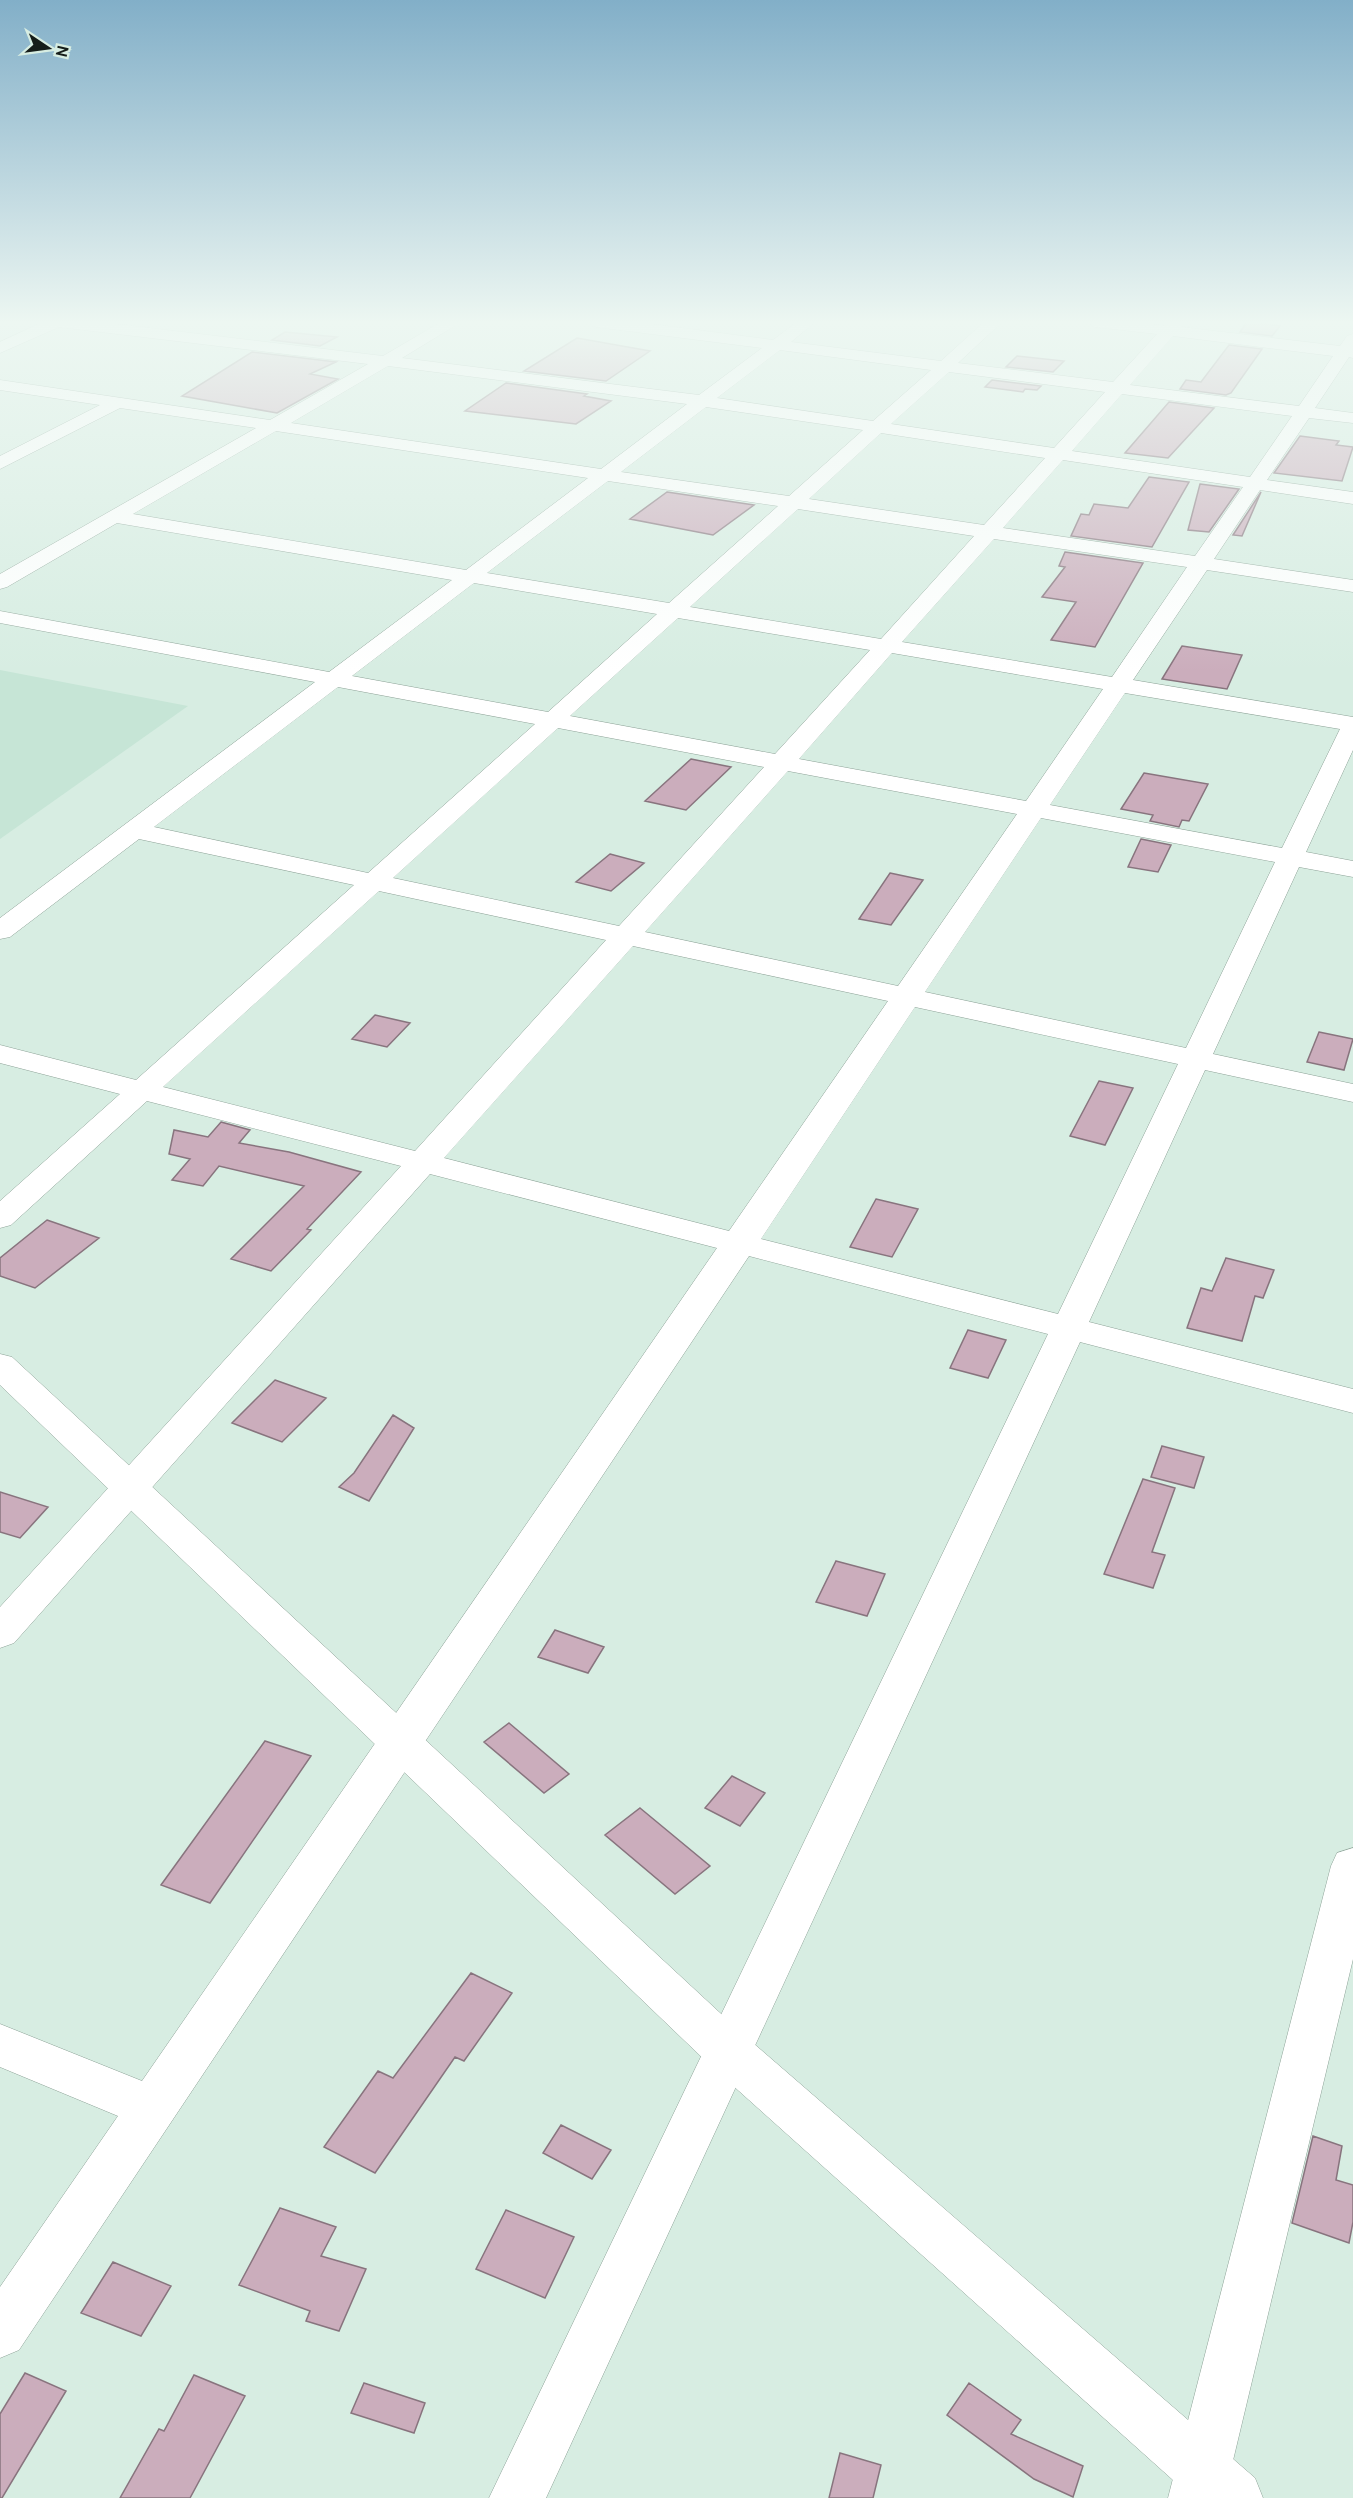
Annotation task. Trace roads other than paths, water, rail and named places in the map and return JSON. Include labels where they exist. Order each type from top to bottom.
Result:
[{"type":"street","points":[[0,463],[48,439]]},
{"type":"street","points":[[0,583],[250,439]]},
{"type":"street","points":[[364,439],[1353,586]]},
{"type":"street","points":[[0,931],[653,439]]},
{"type":"street","points":[[0,1218],[865,439]]},
{"type":"street","points":[[956,439],[1353,498]]},
{"type":"street","points":[[0,1633],[1073,439]]},
{"type":"street","points":[[0,2332],[1286,439]]},
{"type":"street","points":[[114,517],[1353,725],[517,2498]]},
{"type":"street","points":[[0,617],[1353,868]]},
{"type":"street","points":[[134,830],[1353,1093]]},
{"type":"street","points":[[0,1054],[1353,1401]]},
{"type":"street","points":[[0,1365],[728,2051],[1212,2488],[1353,1866]]},
{"type":"street","points":[[0,2045],[152,2108]]}]
